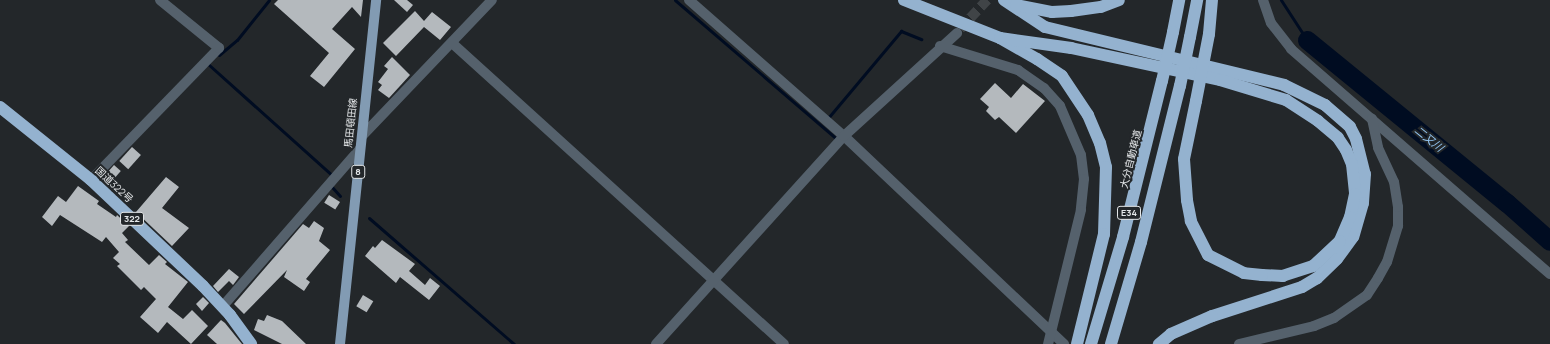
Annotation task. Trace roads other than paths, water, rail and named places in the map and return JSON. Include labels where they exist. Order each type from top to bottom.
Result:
[{"type":"highway","points":[[904,0],[1000,38],[1062,76],[1088,115],[1100,143],[1106,167],[1104,234],[1077,344]]},
{"type":"highway","points":[[1006,2],[1059,12],[1101,8],[1119,0]]},
{"type":"highway","name":"大分自動車道","points":[[1091,344],[1123,237],[1162,81],[1179,0]]},
{"type":"highway","name":"E34","points":[[1111,344],[1141,242],[1180,86],[1197,0]]},
{"type":"highway","points":[[1000,38],[1071,48],[1220,80],[1286,100],[1318,121],[1338,138],[1346,150],[1352,164],[1355,194],[1350,217],[1340,240],[1313,266],[1283,276],[1244,272],[1208,255],[1191,221],[1187,200],[1184,159],[1196,101],[1209,34],[1212,0]]},
{"type":"highway","points":[[1006,2],[1045,27],[1075,36],[1284,85],[1326,105],[1350,127],[1356,139],[1365,174],[1363,203],[1353,236],[1337,259],[1317,278],[1302,287],[1212,316],[1170,334],[1159,344]]},
{"type":"highway","name":"国道322号","points":[[0,107],[91,180],[222,307],[251,344]]},
{"type":"main road","name":"馬田頓田線","points":[[340,344],[376,0]]},
{"type":"street","points":[[91,180],[219,48],[160,0]]},
{"type":"street","points":[[362,136],[492,0]]},
{"type":"street","points":[[689,0],[844,136],[1064,344]]},
{"type":"street","points":[[1263,0],[1271,23],[1291,49],[1550,274]]},
{"type":"street","points":[[656,344],[844,136],[940,46],[957,33]]},
{"type":"street","points":[[452,43],[784,344]]},
{"type":"street","points":[[940,46],[1018,70],[1044,88],[1060,106],[1081,155],[1084,179],[1081,210],[1048,344]]},
{"type":"street","points":[[1239,344],[1314,326],[1334,318],[1368,295],[1386,262],[1398,226],[1398,207],[1394,182],[1378,147],[1377,131],[1372,118]]},
{"type":"street","points":[[222,307],[360,148]]},
{"type":"waterway","points":[[219,55],[237,40],[269,0]]},
{"type":"waterway","points":[[675,0],[834,137]]},
{"type":"waterway","points":[[1281,0],[1307,40]]},
{"type":"waterway","points":[[828,118],[901,31],[921,39]]},
{"type":"waterway","name":"二又川","points":[[1307,40],[1507,203],[1550,241]]},
{"type":"waterway","points":[[208,64],[333,176]]},
{"type":"waterway","points":[[332,187],[340,196]]},
{"type":"waterway","points":[[369,218],[514,344]]},
{"type":"tunnel","points":[[960,29],[987,0]]}]
